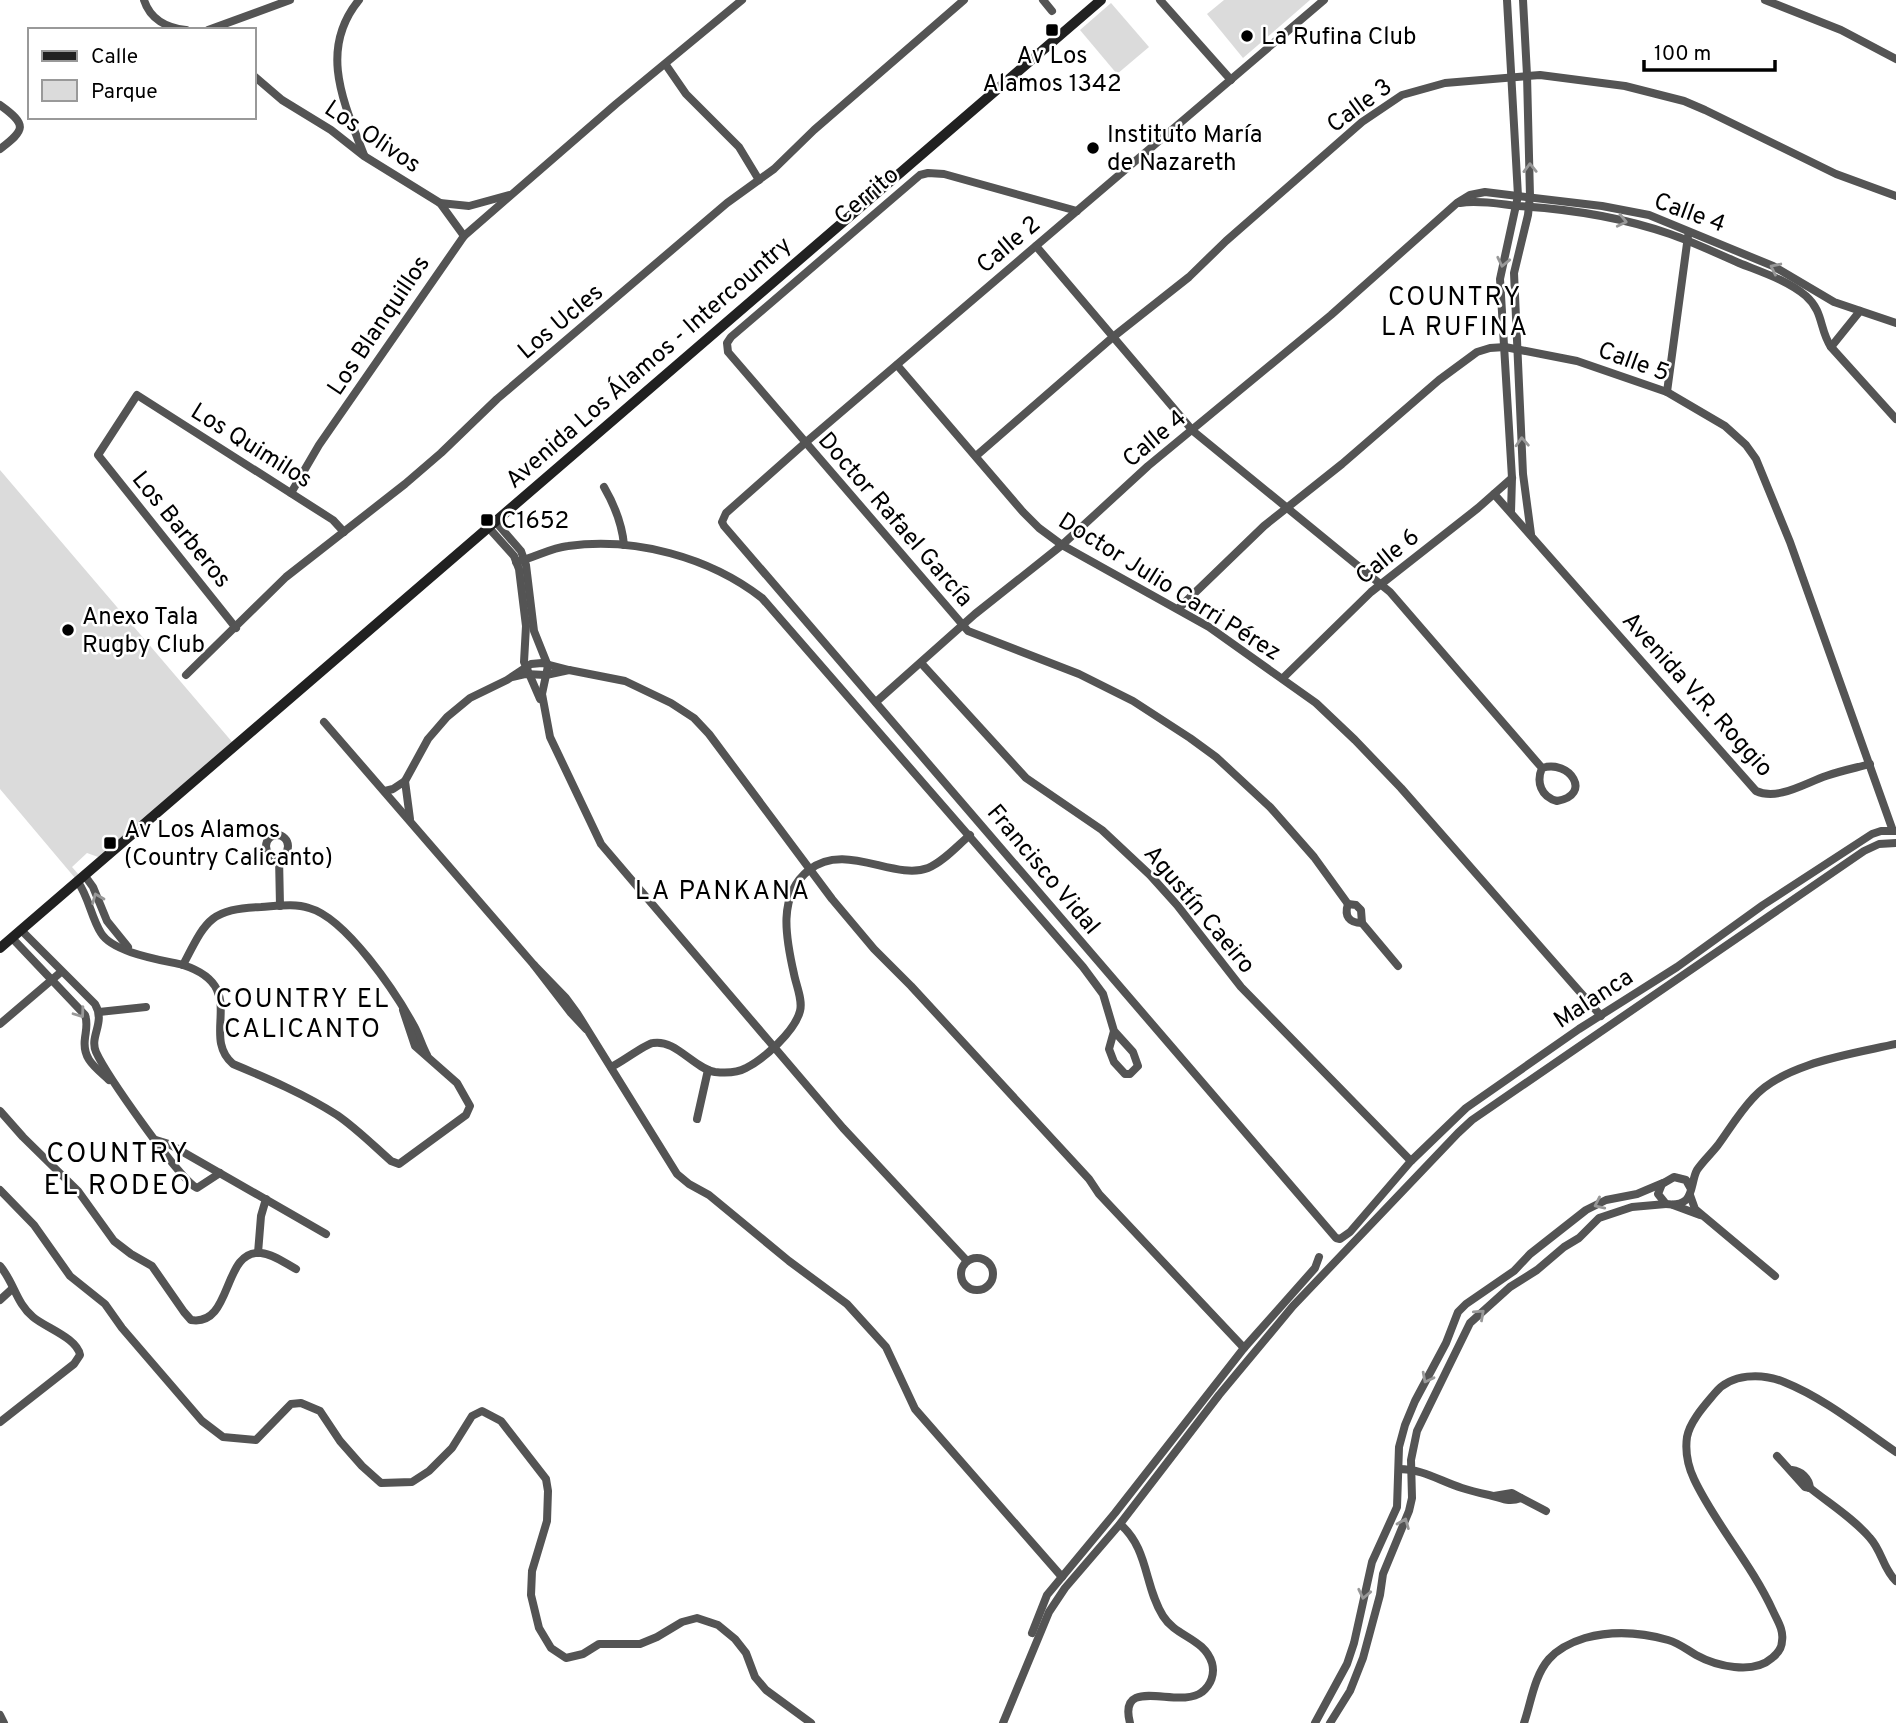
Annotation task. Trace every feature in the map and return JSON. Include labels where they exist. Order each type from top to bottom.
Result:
[{"type":"main road","name":"Avenida Los Álamos - Intercountry","points":[[0,948],[1101,0]]},
{"type":"street","points":[[145,0],[157,20],[180,28]]},
{"type":"street","points":[[214,28],[290,0]]},
{"type":"street","points":[[359,0],[346,19],[336,70],[343,101],[364,156]]},
{"type":"street","name":"Los Blanquillos","points":[[291,493],[319,445],[464,236],[616,104],[742,0]]},
{"type":"street","name":"Los Ucles","points":[[186,675],[286,577],[405,484],[497,399],[727,204],[782,162],[814,130],[964,0]]},
{"type":"street","points":[[1043,0],[1052,11]]},
{"type":"street","points":[[1160,0],[1231,80]]},
{"type":"street","name":"Calle 2","points":[[722,522],[726,513],[805,443],[1324,0]]},
{"type":"street","points":[[1507,0],[1513,77],[1517,201],[1500,279],[1512,478],[1511,512]]},
{"type":"street","points":[[1523,0],[1530,206],[1514,273],[1523,474],[1531,534]]},
{"type":"street","points":[[1765,0],[1841,30],[1896,59]]},
{"type":"street","points":[[233,28],[239,20]]},
{"type":"street","points":[[666,65],[698,107],[739,147],[759,180]]},
{"type":"street","name":"Calle 3","points":[[976,456],[1113,337],[1189,276],[1226,240],[1378,108],[1402,95],[1431,86],[1527,75],[1564,77],[1625,86],[1684,101],[1836,174],[1896,197]]},
{"type":"street","name":"Los Olivos","points":[[256,78],[282,100],[331,130],[364,156],[440,203],[464,236]]},
{"type":"street","points":[[0,105],[19,123],[20,131],[18,136],[0,149]]},
{"type":"street","name":"Cerrito","points":[[730,357],[726,347],[731,337],[920,175],[944,174],[1077,211]]},
{"type":"street","name":"Los Blanquillos","points":[[440,203],[469,206],[514,193]]},
{"type":"street","name":"Calle 4","points":[[876,702],[962,625],[1062,545],[1148,466],[1331,315],[1457,203],[1479,193],[1530,206],[1592,214],[1644,226],[1687,241],[1796,289],[1813,303],[1822,318]]},
{"type":"street","name":"Calle 4","points":[[1517,201],[1530,196],[1649,215],[1773,266],[1833,302],[1896,323]]},
{"type":"street","points":[[1667,393],[1690,230]]},
{"type":"street","points":[[1036,246],[1192,431],[1396,598],[1542,768]]},
{"type":"street","points":[[1833,302],[1822,318],[1825,338],[1896,418]]},
{"type":"street","points":[[1831,347],[1860,311]]},
{"type":"street","name":"Calle 5","points":[[1178,609],[1242,546],[1468,357],[1483,349],[1505,347],[1568,359],[1667,393],[1724,426],[1746,445],[1756,459],[1790,542],[1894,831]]},
{"type":"street","name":"Doctor Rafael García","points":[[730,357],[962,625],[971,633],[1051,662],[1091,680],[1133,701],[1190,738],[1270,807],[1314,857],[1348,904],[1356,905],[1361,910],[1362,923],[1398,966]]},
{"type":"street","name":"Doctor Julio Carri Pérez","points":[[897,365],[1039,528],[1062,545],[1237,645],[1334,720],[1382,767],[1601,1016]]},
{"type":"street","name":"Los Quimilos","points":[[137,395],[333,520],[344,532]]},
{"type":"street","name":"Los Barberos","points":[[137,395],[98,455],[236,628]]},
{"type":"street","name":"Calle 6","points":[[1283,678],[1381,584],[1512,478],[1523,474]]},
{"type":"street","points":[[604,487],[623,528],[624,545]]},
{"type":"street","name":"Avenida V.R. Roggio","points":[[1494,494],[1756,791],[1766,794],[1780,792],[1870,764]]},
{"type":"street","name":"Francisco Vidal","points":[[722,522],[1332,1236],[1340,1239]]},
{"type":"street","points":[[492,524],[529,577],[534,631],[547,664],[543,704]]},
{"type":"street","points":[[520,561],[569,545],[624,545],[660,550],[707,566],[762,598],[970,835],[1096,984],[1107,1004],[1114,1031],[1137,1059],[1138,1066],[1130,1074],[1119,1070],[1111,1056],[1110,1042],[1114,1031]]},
{"type":"street","points":[[520,561],[526,626],[523,656],[527,671],[543,704],[553,746],[605,851],[874,1163],[967,1261]]},
{"type":"street","points":[[385,791],[405,781],[428,739],[447,718],[476,694],[527,671],[537,663],[625,681],[671,703],[694,718],[709,734],[874,949],[904,977],[1099,1194],[1244,1348]]},
{"type":"street","name":"Agustín Caeiro","points":[[921,663],[1026,778],[1102,830],[1150,875],[1241,987],[1410,1161]]},
{"type":"street","points":[[527,671],[546,675],[569,670]]},
{"type":"street","points":[[324,722],[586,1029],[672,1166],[683,1179],[709,1195],[789,1261],[838,1296],[886,1347],[915,1409],[1062,1577]]},
{"type":"street","points":[[1553,766],[1567,771],[1575,783],[1576,788],[1572,794],[1557,802],[1546,797],[1539,783],[1542,768],[1553,766]]},
{"type":"street","points":[[405,781],[411,822]]},
{"type":"street","name":"Malanca","points":[[1340,1239],[1350,1232],[1410,1161],[1466,1108],[1677,967],[1763,905],[1872,834],[1894,831]]},
{"type":"street","points":[[611,1068],[653,1043],[666,1045],[708,1070],[726,1073],[742,1070],[773,1047],[790,1030],[800,1011],[800,999],[791,961],[786,908],[791,892],[810,868],[848,858],[870,864],[924,869],[937,863],[970,835]]},
{"type":"street","points":[[1003,1723],[1054,1603],[1293,1306],[1404,1187],[1466,1126],[1864,852],[1879,844],[1896,843]]},
{"type":"street","points":[[279,857],[280,906]]},
{"type":"street","points":[[81,879],[104,937],[133,952],[183,965],[207,975],[222,1006],[220,1045],[227,1059],[322,1106],[395,1163],[403,1162],[469,1111],[469,1101],[462,1089],[428,1056],[413,1024],[386,980],[333,920],[307,907],[232,908],[217,915],[202,928],[183,965]]},
{"type":"street","name":"Doctor Rafael García","points":[[1348,904],[1348,919],[1362,923]]},
{"type":"street","points":[[16,934],[95,1004],[99,1012],[94,1047],[116,1087],[181,1174],[194,1187],[199,1187],[220,1173]]},
{"type":"street","points":[[16,934],[52,981],[85,1015],[86,1054],[92,1064],[116,1087]]},
{"type":"street","points":[[0,1024],[61,972]]},
{"type":"street","points":[[99,1012],[146,1007]]},
{"type":"street","points":[[1330,1723],[1350,1691],[1366,1649],[1386,1565],[1409,1511],[1417,1431],[1474,1318],[1519,1281],[1579,1238],[1599,1218],[1632,1207],[1669,1205],[1685,1201],[1702,1163],[1754,1097],[1770,1083],[1823,1061],[1896,1044]]},
{"type":"street","points":[[697,1119],[708,1070]]},
{"type":"street","points":[[0,1111],[83,1197],[114,1241],[152,1266],[191,1320],[204,1319],[215,1311],[238,1265],[249,1255],[270,1255],[296,1269]]},
{"type":"street","points":[[156,1140],[169,1144],[326,1234]]},
{"type":"street","points":[[1315,1723],[1343,1674],[1356,1634],[1372,1562],[1397,1507],[1399,1447],[1405,1425],[1461,1308],[1514,1271],[1570,1221],[1606,1200],[1637,1194],[1702,1163]]},
{"type":"street","points":[[1674,1177],[1686,1180],[1692,1204],[1706,1218],[1775,1276]]},
{"type":"street","points":[[1663,1183],[1658,1194],[1669,1205],[1706,1218]]},
{"type":"street","points":[[0,1190],[34,1225],[70,1276],[105,1304],[122,1328],[202,1421],[223,1437],[256,1440],[291,1404],[301,1403],[320,1411],[355,1458],[381,1483],[412,1482],[429,1471],[452,1448],[472,1416],[482,1411],[501,1421],[545,1479],[548,1491],[547,1521],[532,1571],[531,1595],[540,1628],[551,1647],[566,1658],[583,1654],[599,1644],[640,1644],[682,1622],[697,1618],[718,1625],[735,1639],[746,1653],[755,1677],[766,1690],[811,1723]]},
{"type":"street","points":[[258,1253],[261,1216],[266,1199]]},
{"type":"street","points":[[1032,1633],[1045,1599],[1244,1348],[1315,1268],[1318,1257]]},
{"type":"street","points":[[0,1266],[23,1309],[75,1345],[80,1355],[74,1364],[0,1422]]},
{"type":"street","points":[[0,1300],[12,1289]]},
{"type":"street","points":[[1448,1339],[1460,1343]]},
{"type":"street","points":[[1524,1723],[1539,1677],[1548,1660],[1566,1646],[1597,1635],[1629,1632],[1657,1637],[1672,1641],[1703,1658],[1741,1667],[1761,1665],[1780,1650],[1782,1632],[1766,1596],[1700,1490],[1689,1465],[1686,1440],[1689,1431],[1725,1383],[1755,1377],[1774,1378],[1795,1386],[1896,1452]]},
{"type":"street","points":[[1777,1456],[1805,1487],[1810,1488],[1864,1530],[1878,1548],[1885,1566],[1896,1581]]},
{"type":"street","points":[[1399,1469],[1412,1469],[1434,1475],[1464,1489],[1502,1500],[1513,1501],[1521,1498],[1546,1511]]},
{"type":"street","points":[[1120,1524],[1131,1533],[1142,1554],[1153,1594],[1164,1619],[1205,1648],[1212,1666],[1209,1685],[1197,1696],[1177,1699],[1140,1695],[1134,1698],[1128,1709],[1129,1723]]},
{"type":"street","points":[[1356,1634],[1369,1635]]},
{"type":"street","points":[[0,1715],[4,1723]]},
{"type":"green space","name":"La Rufina Club","points":[[1224,0],[1310,0],[1243,58],[1207,14]]},
{"type":"green space","points":[[1111,3],[1149,47],[1117,74],[1080,30]]},
{"type":"green space","name":"Anexo Tala Rugby Club","points":[[0,470],[233,743],[101,858],[87,853],[72,867],[79,875],[75,878],[0,789]]},
{"type":"place","name":"Av Los Alamos 1342","points":[[1052,30]]},
{"type":"place","name":"La Rufina Club","points":[[1247,36]]},
{"type":"place","name":"Instituto María de Nazareth","points":[[1093,148]]},
{"type":"place","name":"C1652","points":[[487,520]]},
{"type":"place","name":"Anexo Tala Rugby Club","points":[[68,630]]},
{"type":"place","name":"Av Los Alamos (Country Calicanto)","points":[[110,843]]},
{"type":"district","name":"COUNTRY LA RUFINA","points":[[1455,311]]},
{"type":"district","name":"LA PANKANA","points":[[723,890]]},
{"type":"district","name":"COUNTRY EL CALICANTO","points":[[303,1013]]},
{"type":"district","name":"COUNTRY EL RODEO","points":[[118,1168]]}]
